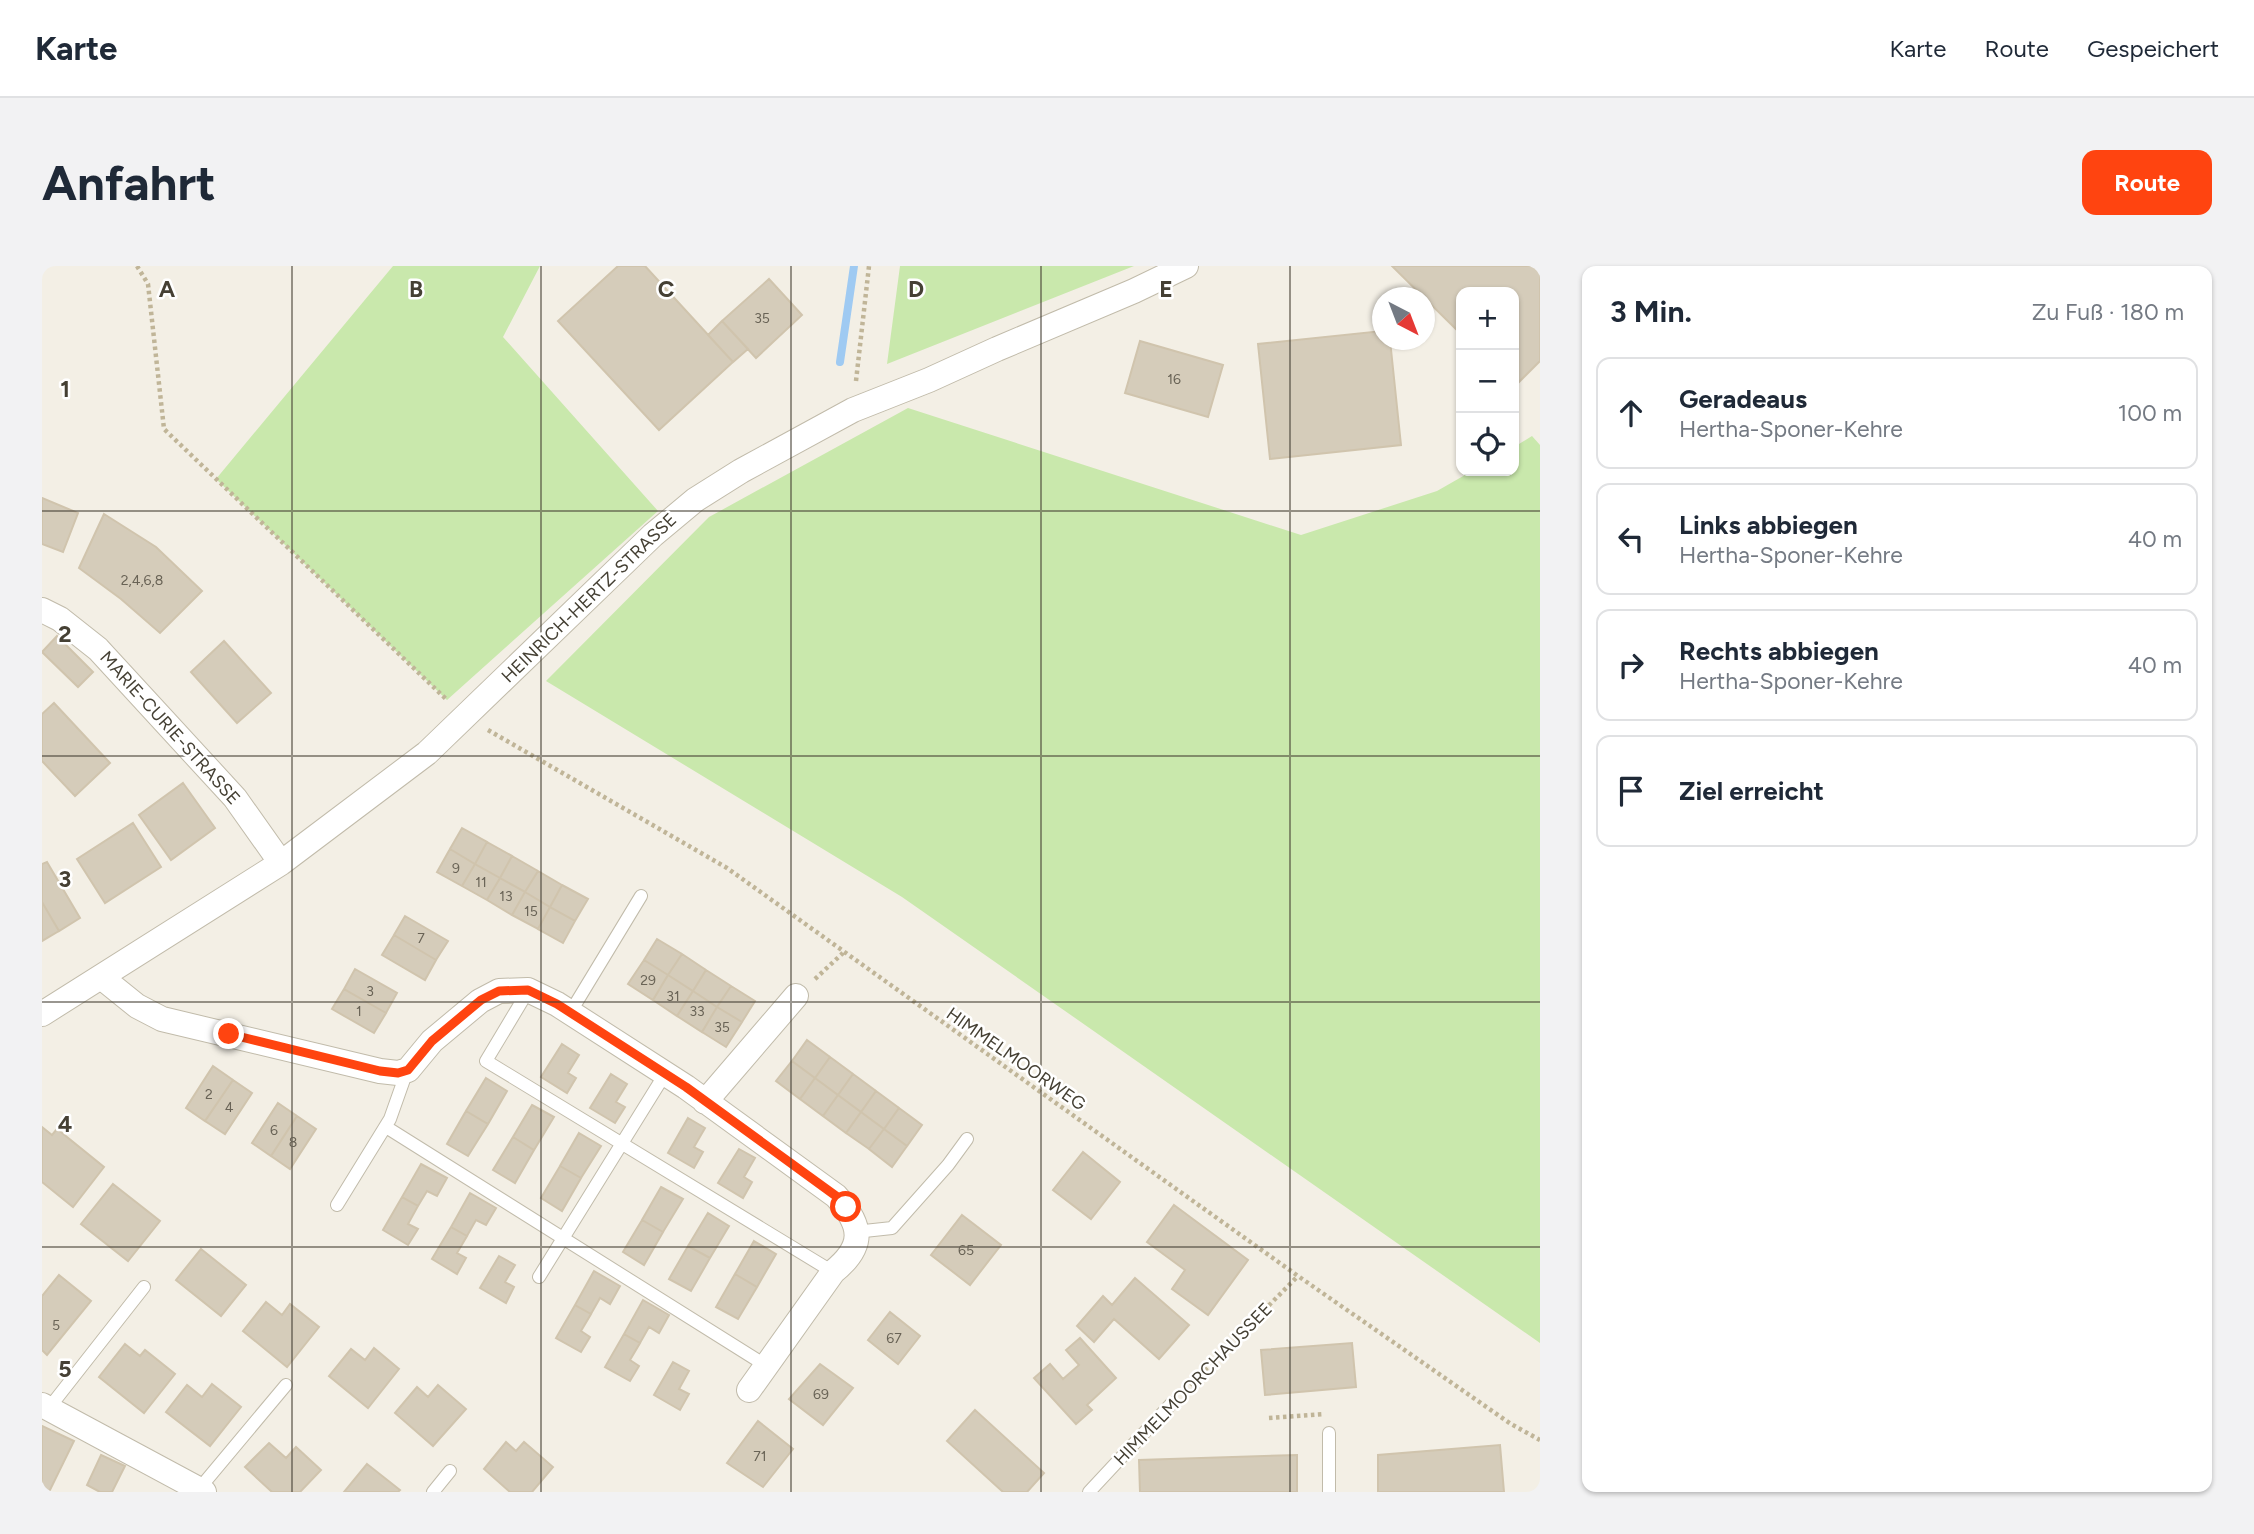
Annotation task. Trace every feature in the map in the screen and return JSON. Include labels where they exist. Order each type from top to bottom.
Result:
[{"type":"street","name":"HEINRICH-HERTZ-STRASSE","points":[[42,1014],[281,863],[427,753],[653,535],[695,500],[741,471],[853,410],[929,380],[1186,266]]},
{"type":"street","name":"MARIE-CURIE-STRASSE","points":[[42,610],[60,619],[99,649],[235,798],[281,863]]},
{"type":"street","points":[[101,977],[137,1006],[162,1019],[398,1073],[408,1070],[432,1041],[481,1000],[499,991],[528,990],[570,1013],[665,1074],[836,1196],[853,1219],[855,1250],[847,1261],[833,1272],[749,1390]]},
{"type":"street","points":[[705,1102],[796,996]]},
{"type":"street","points":[[45,1407],[202,1491]]},
{"type":"lane","points":[[570,1013],[641,896]]},
{"type":"lane","points":[[528,990],[486,1061],[833,1272]]},
{"type":"lane","points":[[337,1205],[390,1119],[408,1070]]},
{"type":"lane","points":[[539,1277],[665,1074]]},
{"type":"lane","points":[[386,1126],[765,1365]]},
{"type":"lane","points":[[855,1232],[892,1228],[948,1165],[967,1139]]},
{"type":"lane","points":[[45,1407],[144,1287]]},
{"type":"lane","points":[[202,1491],[286,1385]]},
{"type":"lane","name":"HIMMELMOORCHAUSSEE","points":[[1089,1492],[1172,1403]]},
{"type":"lane","points":[[1329,1433],[1329,1492]]},
{"type":"lane","points":[[433,1492],[450,1471]]},
{"type":"path","name":"HIMMELMOORWEG","points":[[137,266],[148,284],[164,429],[466,717],[727,868],[1298,1276],[1511,1424],[1540,1440]]},
{"type":"path","points":[[853,410],[869,266]]},
{"type":"path","points":[[796,996],[843,953]]},
{"type":"path","name":"HIMMELMOORCHAUSSEE","points":[[1172,1403],[1298,1276]]},
{"type":"path","points":[[1269,1418],[1326,1414]]},
{"type":"green space","points":[[393,266],[540,266],[503,337],[658,511],[447,700],[216,479]]},
{"type":"green space","points":[[900,266],[1134,266],[887,364]]},
{"type":"green space","points":[[908,408],[1301,535],[1437,491],[1463,476],[1519,476],[1519,444],[1532,436],[1540,445],[1540,1343],[902,897],[546,681],[709,517]]},
{"type":"building","points":[[618,266],[645,266],[733,362],[659,430],[558,321]]},
{"type":"building","points":[[1392,266],[1540,266],[1540,361],[1519,382],[1519,287],[1456,287],[1456,329],[1435,308],[1435,287],[1413,287]]},
{"type":"building","points":[[769,279],[802,315],[756,358],[722,321]]},
{"type":"building","points":[[722,321],[748,349],[733,362],[708,335]]},
{"type":"building","points":[[1372,332],[1372,350],[1391,350],[1401,445],[1270,459],[1258,344]]},
{"type":"building","points":[[1140,341],[1223,365],[1208,417],[1125,393]]},
{"type":"building","points":[[42,498],[78,513],[63,552],[42,544]]},
{"type":"building","points":[[104,514],[156,547],[202,591],[160,633],[121,599],[79,568]]},
{"type":"building","points":[[57,636],[93,672],[78,687],[42,652]]},
{"type":"building","points":[[224,641],[271,693],[237,723],[191,672]]},
{"type":"building","points":[[54,703],[110,763],[75,796],[42,761],[42,714]]},
{"type":"building","points":[[183,783],[215,828],[171,860],[139,815]]},
{"type":"building","points":[[133,823],[161,867],[105,903],[77,859]]},
{"type":"building","points":[[462,828],[487,842],[475,864],[450,849]]},
{"type":"building","points":[[487,842],[512,856],[500,878],[475,864]]},
{"type":"building","points":[[450,849],[475,864],[462,886],[437,872]]},
{"type":"building","points":[[512,856],[538,871],[525,892],[500,878]]},
{"type":"building","points":[[47,862],[80,918],[59,931],[42,902],[42,864]]},
{"type":"building","points":[[475,864],[500,878],[487,900],[462,886]]},
{"type":"building","points":[[538,871],[562,885],[550,907],[525,892]]},
{"type":"building","points":[[500,878],[525,892],[512,915],[487,900]]},
{"type":"building","points":[[562,885],[588,899],[575,921],[550,907]]},
{"type":"building","points":[[525,892],[550,907],[538,929],[512,915]]},
{"type":"building","points":[[42,902],[59,931],[42,941]]},
{"type":"building","points":[[550,907],[575,921],[563,943],[538,929]]},
{"type":"building","points":[[405,916],[448,941],[436,960],[394,935]]},
{"type":"building","points":[[394,935],[436,960],[425,980],[382,955]]},
{"type":"building","points":[[657,939],[682,954],[668,975],[644,960]]},
{"type":"building","points":[[682,954],[706,970],[693,991],[668,975]]},
{"type":"building","points":[[644,960],[668,975],[653,1000],[628,984]]},
{"type":"building","points":[[355,969],[397,993],[386,1013],[344,989]]},
{"type":"building","points":[[706,970],[731,986],[717,1007],[693,991]]},
{"type":"building","points":[[668,975],[693,991],[677,1016],[653,1000]]},
{"type":"building","points":[[731,986],[755,1001],[742,1022],[717,1007]]},
{"type":"building","points":[[344,989],[386,1013],[374,1033],[332,1009]]},
{"type":"building","points":[[693,991],[717,1007],[702,1032],[677,1016]]},
{"type":"building","points":[[717,1007],[742,1022],[726,1047],[702,1032]]},
{"type":"building","points":[[807,1040],[830,1057],[815,1078],[792,1061]]},
{"type":"building","points":[[562,1044],[579,1055],[568,1073],[576,1078],[567,1093],[541,1077]]},
{"type":"building","points":[[830,1057],[853,1074],[838,1095],[815,1078]]},
{"type":"building","points":[[792,1061],[815,1078],[800,1099],[776,1081]]},
{"type":"building","points":[[213,1066],[233,1080],[205,1121],[186,1108]]},
{"type":"building","points":[[611,1074],[627,1084],[616,1102],[625,1107],[615,1123],[590,1108]]},
{"type":"building","points":[[853,1074],[876,1091],[861,1112],[838,1095]]},
{"type":"building","points":[[486,1078],[507,1091],[488,1124],[466,1111]]},
{"type":"building","points":[[815,1078],[838,1095],[823,1116],[800,1099]]},
{"type":"building","points":[[233,1080],[252,1093],[225,1134],[205,1121]]},
{"type":"building","points":[[876,1091],[899,1108],[884,1129],[861,1112]]},
{"type":"building","points":[[838,1095],[861,1112],[846,1133],[823,1116]]},
{"type":"building","points":[[278,1103],[297,1116],[271,1156],[252,1143]]},
{"type":"building","points":[[532,1105],[554,1117],[534,1150],[513,1137]]},
{"type":"building","points":[[899,1108],[922,1125],[907,1146],[884,1129]]},
{"type":"building","points":[[466,1111],[488,1124],[468,1156],[447,1144]]},
{"type":"building","points":[[861,1112],[884,1129],[869,1149],[846,1133]]},
{"type":"building","points":[[297,1116],[316,1129],[290,1169],[271,1156]]},
{"type":"building","points":[[688,1118],[705,1128],[694,1147],[703,1152],[694,1168],[668,1153]]},
{"type":"building","points":[[42,1127],[52,1135],[57,1129],[104,1167],[73,1207],[42,1182]]},
{"type":"building","points":[[884,1129],[907,1146],[892,1167],[869,1149]]},
{"type":"building","points":[[579,1133],[601,1146],[581,1178],[560,1166]]},
{"type":"building","points":[[513,1137],[534,1150],[515,1183],[493,1170]]},
{"type":"building","points":[[739,1149],[755,1158],[744,1177],[752,1182],[743,1198],[718,1183]]},
{"type":"building","points":[[1083,1152],[1120,1182],[1091,1219],[1053,1190]]},
{"type":"building","points":[[421,1164],[447,1178],[437,1196],[427,1191],[418,1206],[402,1197]]},
{"type":"building","points":[[560,1166],[581,1178],[562,1211],[541,1198]]},
{"type":"building","points":[[113,1184],[160,1221],[128,1261],[81,1224]]},
{"type":"building","points":[[661,1187],[683,1199],[663,1232],[642,1220]]},
{"type":"building","points":[[470,1193],[496,1208],[486,1225],[476,1220],[467,1236],[451,1227]]},
{"type":"building","points":[[402,1197],[418,1206],[408,1224],[418,1229],[408,1245],[383,1230]]},
{"type":"building","points":[[1174,1205],[1248,1260],[1208,1315],[1172,1289],[1185,1270],[1147,1242]]},
{"type":"building","points":[[708,1213],[729,1226],[710,1258],[688,1246]]},
{"type":"building","points":[[962,1215],[1001,1245],[970,1285],[931,1255]]},
{"type":"building","points":[[642,1220],[663,1232],[644,1265],[623,1252]]},
{"type":"building","points":[[451,1227],[467,1236],[457,1253],[466,1258],[457,1274],[432,1259]]},
{"type":"building","points":[[754,1241],[776,1254],[757,1287],[735,1274]]},
{"type":"building","points":[[688,1246],[710,1258],[691,1291],[669,1279]]},
{"type":"building","points":[[201,1249],[246,1285],[221,1316],[176,1280]]},
{"type":"building","points":[[499,1256],[515,1265],[505,1282],[514,1287],[506,1303],[480,1288]]},
{"type":"building","points":[[594,1271],[620,1286],[610,1304],[600,1298],[591,1314],[575,1305]]},
{"type":"building","points":[[735,1274],[757,1287],[738,1319],[716,1307]]},
{"type":"building","points":[[59,1275],[91,1301],[47,1355],[42,1350],[42,1296]]},
{"type":"building","points":[[1135,1278],[1189,1325],[1159,1359],[1114,1319],[1094,1342],[1077,1326],[1103,1296],[1112,1305]]},
{"type":"building","points":[[643,1300],[669,1315],[659,1333],[649,1327],[640,1343],[624,1334]]},
{"type":"building","points":[[266,1302],[282,1315],[290,1304],[319,1327],[287,1367],[243,1331]]},
{"type":"building","points":[[575,1305],[591,1314],[581,1331],[590,1337],[581,1352],[556,1338]]},
{"type":"building","points":[[890,1312],[920,1336],[898,1364],[868,1340]]},
{"type":"building","points":[[624,1334],[640,1343],[630,1360],[639,1366],[630,1381],[605,1367]]},
{"type":"building","points":[[1080,1338],[1116,1378],[1087,1405],[1092,1410],[1076,1424],[1034,1378],[1050,1364],[1063,1379],[1079,1365],[1066,1350]]},
{"type":"building","points":[[1352,1343],[1356,1387],[1265,1395],[1261,1350]]},
{"type":"building","points":[[125,1344],[140,1356],[145,1350],[175,1374],[144,1413],[99,1377]]},
{"type":"building","points":[[374,1348],[399,1369],[368,1408],[329,1376],[351,1349],[365,1360]]},
{"type":"building","points":[[673,1362],[689,1371],[679,1389],[689,1394],[680,1410],[654,1395]]},
{"type":"building","points":[[820,1364],[853,1388],[823,1425],[789,1399]]},
{"type":"building","points":[[212,1384],[241,1407],[210,1446],[166,1412],[187,1385],[202,1397]]},
{"type":"building","points":[[438,1385],[466,1409],[433,1446],[395,1413],[417,1387],[428,1397]]},
{"type":"building","points":[[975,1410],[1044,1473],[1027,1492],[1003,1492],[947,1441]]},
{"type":"building","points":[[758,1421],[793,1449],[763,1487],[727,1463]]},
{"type":"building","points":[[42,1426],[74,1441],[49,1492],[42,1492]]},
{"type":"building","points":[[506,1442],[516,1451],[524,1442],[553,1467],[532,1492],[510,1492],[484,1469]]},
{"type":"building","points":[[269,1443],[286,1458],[296,1447],[321,1470],[300,1492],[272,1492],[245,1467]]},
{"type":"building","points":[[1500,1445],[1504,1492],[1378,1492],[1378,1455]]},
{"type":"building","points":[[101,1455],[125,1466],[112,1492],[100,1492],[87,1485]]},
{"type":"building","points":[[1297,1455],[1297,1492],[1140,1492],[1139,1460]]},
{"type":"building","points":[[367,1464],[400,1490],[344,1492]]},
{"type":"waterway","points":[[840,362],[854,266]]},
{"type":"route","points":[[229,1034],[398,1073],[408,1070],[432,1041],[481,1000],[499,991],[528,990],[557,1004],[686,1087],[836,1196],[846,1207]]}]
